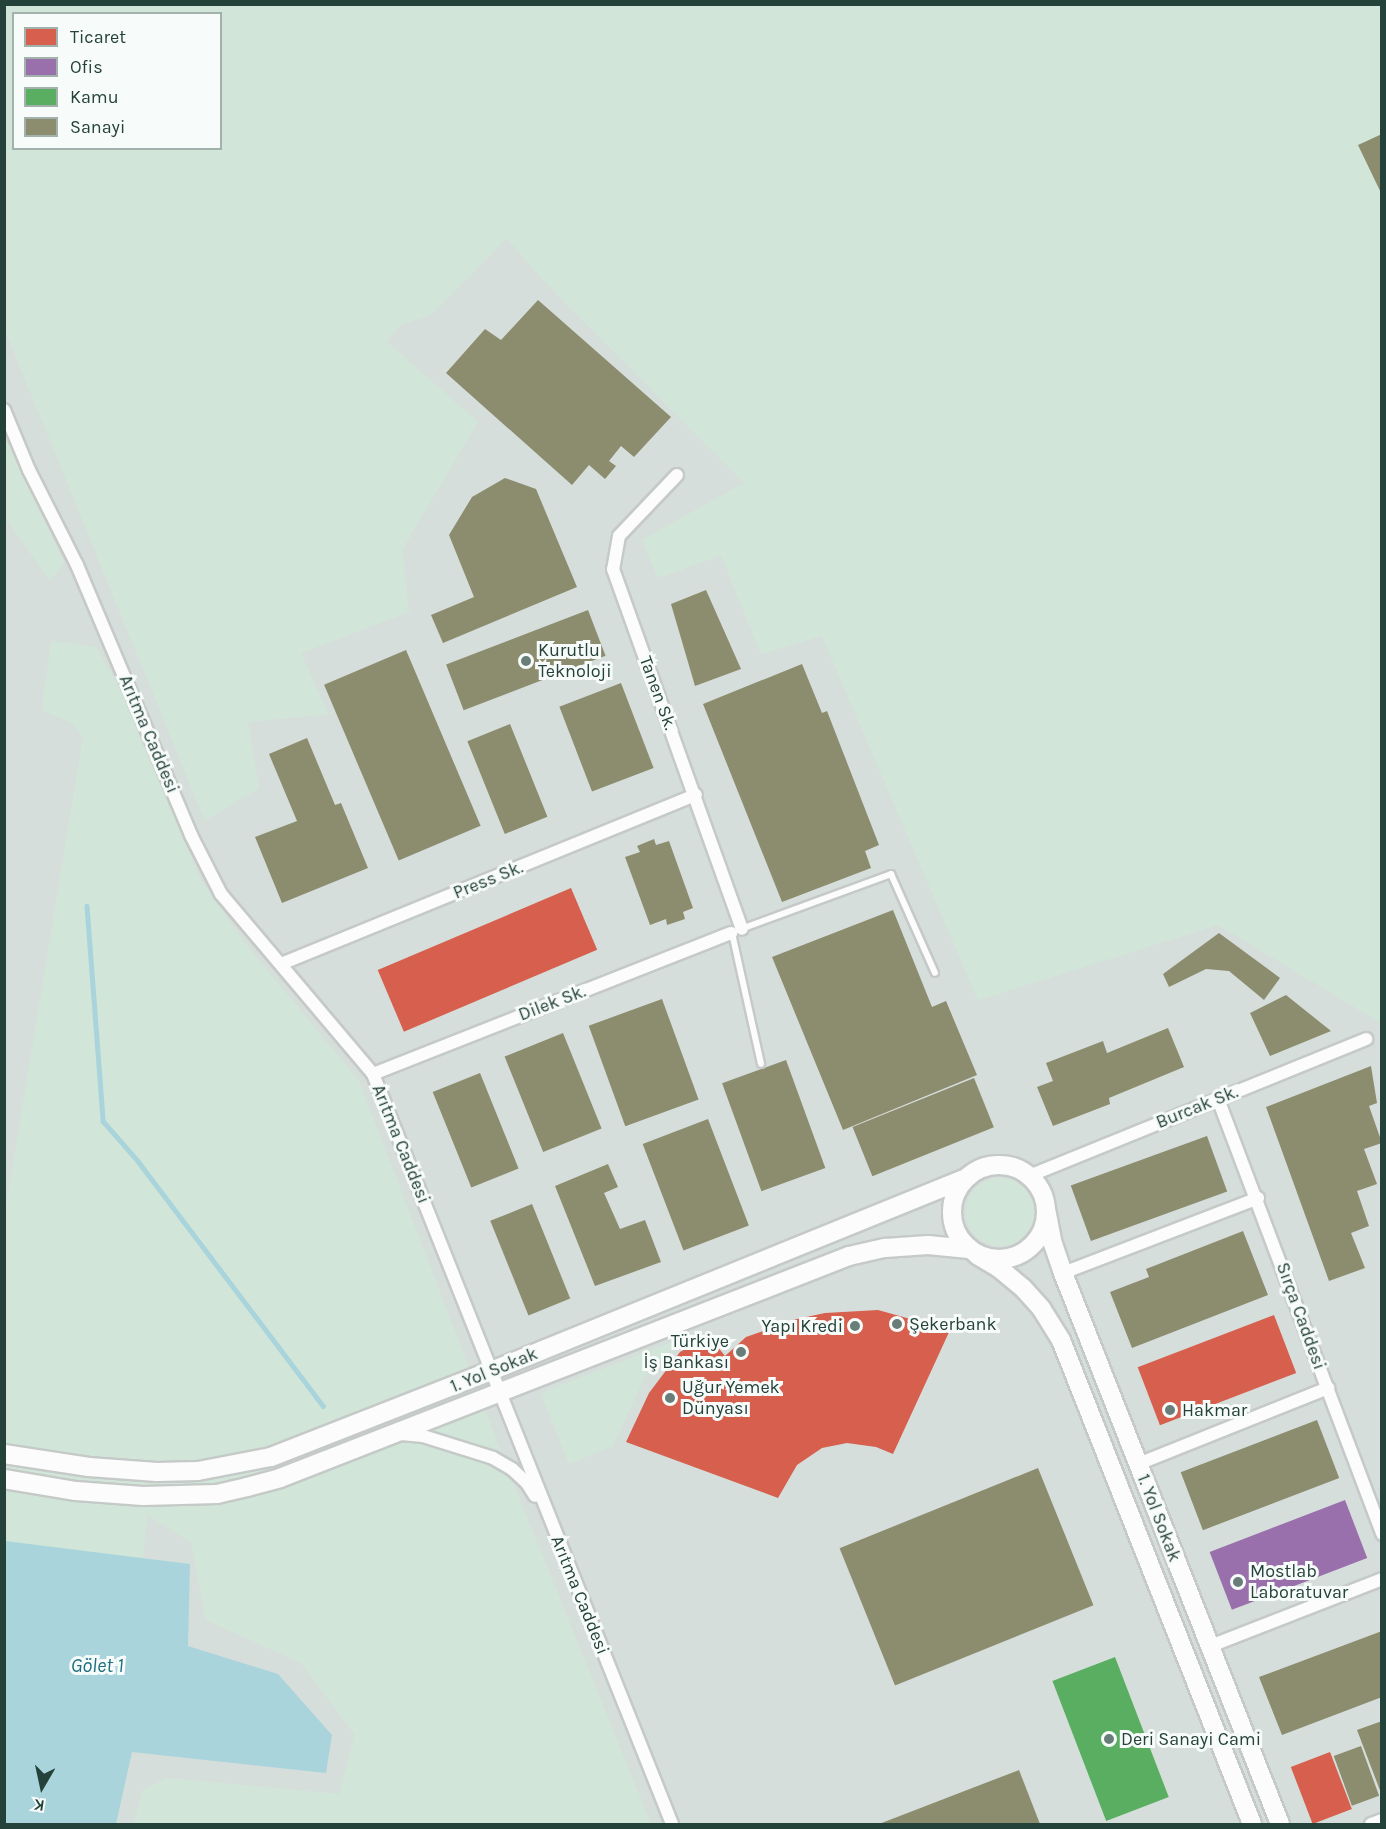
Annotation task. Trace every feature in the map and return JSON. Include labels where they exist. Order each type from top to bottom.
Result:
[{"type":"main road","name":"1. Yol Sokak","points":[[4,1454],[89,1467],[157,1472],[198,1471],[271,1457],[491,1371],[964,1179],[976,1171],[996,1166],[1017,1169],[1029,1176],[1044,1197],[1052,1241],[1063,1273],[1208,1647],[1280,1824]]},
{"type":"main road","name":"1. Yol Sokak","points":[[964,1179],[951,1207],[955,1230],[973,1252],[999,1268],[1023,1287],[1041,1308],[1061,1340],[1252,1824]]},
{"type":"main road","name":"1. Yol Sokak","points":[[4,1479],[76,1491],[132,1496],[217,1494],[280,1478],[849,1256],[885,1248],[928,1245],[1001,1259],[1016,1256],[1029,1249],[1039,1238],[1045,1224],[1046,1209]]},
{"type":"street","name":"Arıtma Caddesi","points":[[4,410],[29,470],[77,565],[191,834],[222,894],[374,1074],[672,1824]]},
{"type":"street","name":"Tanen Sk.","points":[[677,475],[619,536],[613,569],[696,795],[737,931]]},
{"type":"street","name":"Press Sk.","points":[[281,964],[696,795]]},
{"type":"street","name":"Dilek Sk.","points":[[374,1074],[737,931]]},
{"type":"street","name":"Burcak Sk.","points":[[1029,1176],[1366,1039]]},
{"type":"street","name":"Sırça Caddesi","points":[[1218,1099],[1258,1198],[1328,1388],[1377,1505],[1382,1534]]},
{"type":"street","points":[[1063,1273],[1258,1198]]},
{"type":"street","points":[[1138,1464],[1328,1388]]},
{"type":"street","points":[[391,1433],[423,1436],[493,1458],[513,1469],[527,1483],[550,1519]]},
{"type":"street","points":[[1208,1647],[1382,1579]]},
{"type":"street","points":[[1371,1824],[1382,1820]]},
{"type":"lane","points":[[760,1064],[737,931],[891,874],[935,973]]},
{"type":"shaded area","points":[[5,5],[1381,5],[1381,1824],[5,1824]]},
{"type":"green space","points":[[4,5],[1381,5],[1381,1023],[1218,925],[978,1000],[822,636],[761,654],[721,555],[658,578],[642,540],[744,483],[542,279],[507,238],[431,315],[400,325],[387,342],[478,422],[402,550],[409,612],[301,653],[328,714],[248,722],[259,788],[205,821],[5,330]]},
{"type":"green space","points":[[5,438],[64,562],[50,581],[5,517]]},
{"type":"green space","points":[[51,641],[96,647],[126,699],[200,879],[247,946],[359,1081],[515,1488],[651,1824],[134,1824],[143,1790],[167,1778],[339,1794],[355,1735],[301,1663],[206,1620],[191,1542],[147,1515],[141,1585],[5,1556],[5,1490],[41,1494],[5,1488],[5,1213],[83,738],[72,723],[42,710]]},
{"type":"green space","points":[[1000,1178],[1013,1181],[1024,1188],[1031,1199],[1034,1212],[1031,1225],[1024,1236],[1013,1243],[1000,1246],[987,1243],[976,1236],[969,1225],[966,1212],[969,1199],[976,1188],[987,1181]]},
{"type":"green space","points":[[680,1339],[645,1376],[613,1446],[569,1464],[541,1393]]},
{"type":"water","name":"Gölet 1","points":[[5,1541],[190,1564],[188,1646],[278,1674],[332,1735],[326,1773],[132,1752],[116,1824],[5,1824]]},
{"type":"building: Ticaret","points":[[571,888],[597,950],[404,1032],[378,970]]},
{"type":"building: Ticaret","points":[[878,1310],[950,1330],[893,1454],[876,1447],[847,1443],[822,1448],[797,1465],[778,1498],[626,1442],[649,1393],[680,1352],[709,1336],[725,1356],[746,1337],[797,1319],[825,1313]]},
{"type":"building: Ticaret","points":[[1274,1315],[1296,1373],[1160,1425],[1138,1367]]},
{"type":"building: Ticaret","points":[[1330,1752],[1352,1809],[1313,1824],[1291,1767]]},
{"type":"building: Ofis","points":[[1345,1500],[1367,1558],[1232,1610],[1210,1552]]},
{"type":"building: Kamu","name":"Deri Sanayi Cami","points":[[1115,1657],[1169,1797],[1106,1821],[1052,1681]]},
{"type":"building: Sanayi","points":[[1382,134],[1382,195],[1358,145]]},
{"type":"building: Sanayi","points":[[538,300],[671,417],[634,457],[621,446],[609,461],[616,466],[605,479],[589,465],[572,485],[446,373],[485,329],[501,340]]},
{"type":"building: Sanayi","points":[[505,478],[536,489],[577,587],[443,643],[431,615],[474,597],[449,535],[472,497]]},
{"type":"building: Sanayi","points":[[706,590],[741,669],[695,686],[671,604]]},
{"type":"building: Sanayi","name":"Kurutlu Teknoloji","points":[[588,610],[606,656],[464,710],[446,664]]},
{"type":"building: Sanayi","points":[[406,650],[481,826],[399,861],[324,685]]},
{"type":"building: Sanayi","points":[[802,664],[822,713],[827,711],[879,845],[865,851],[871,868],[782,902],[703,704]]},
{"type":"building: Sanayi","points":[[621,683],[654,768],[592,792],[559,707]]},
{"type":"building: Sanayi","points":[[510,724],[547,817],[505,834],[467,741]]},
{"type":"building: Sanayi","points":[[307,738],[335,805],[341,803],[368,868],[282,903],[255,837],[297,821],[269,754]]},
{"type":"building: Sanayi","points":[[654,839],[656,845],[669,841],[693,908],[683,912],[685,919],[667,925],[666,919],[650,925],[625,857],[640,852],[637,846]]},
{"type":"building: Sanayi","points":[[893,910],[932,1007],[946,1001],[977,1075],[843,1130],[772,957]]},
{"type":"building: Sanayi","points":[[1219,933],[1280,978],[1264,1000],[1229,971],[1206,969],[1169,987],[1163,974]]},
{"type":"building: Sanayi","points":[[1286,995],[1331,1031],[1270,1056],[1250,1013]]},
{"type":"building: Sanayi","points":[[662,999],[699,1100],[625,1126],[589,1026]]},
{"type":"building: Sanayi","points":[[1168,1028],[1184,1067],[1109,1098],[1110,1104],[1053,1126],[1037,1087],[1053,1081],[1046,1063],[1103,1041],[1107,1053]]},
{"type":"building: Sanayi","points":[[563,1033],[602,1128],[543,1152],[505,1057]]},
{"type":"building: Sanayi","points":[[786,1060],[825,1168],[761,1191],[722,1083]]},
{"type":"building: Sanayi","points":[[1371,1066],[1377,1103],[1369,1106],[1382,1143],[1364,1149],[1377,1184],[1357,1191],[1369,1226],[1351,1233],[1365,1268],[1329,1281],[1266,1107]]},
{"type":"building: Sanayi","points":[[480,1073],[519,1168],[471,1188],[433,1092]]},
{"type":"building: Sanayi","points":[[974,1078],[994,1127],[872,1176],[853,1127]]},
{"type":"building: Sanayi","points":[[708,1119],[749,1225],[684,1251],[643,1144]]},
{"type":"building: Sanayi","points":[[1207,1136],[1227,1191],[1091,1241],[1071,1186]]},
{"type":"building: Sanayi","points":[[608,1164],[618,1187],[604,1193],[620,1229],[645,1220],[661,1262],[595,1286],[555,1186]]},
{"type":"building: Sanayi","points":[[532,1204],[570,1299],[528,1315],[490,1221]]},
{"type":"building: Sanayi","points":[[1243,1231],[1268,1295],[1132,1348],[1110,1292],[1149,1277],[1146,1269]]},
{"type":"building: Sanayi","points":[[1317,1420],[1339,1478],[1203,1530],[1181,1472]]},
{"type":"building: Sanayi","points":[[1038,1468],[1093,1605],[895,1685],[840,1548]]},
{"type":"building: Sanayi","points":[[1382,1631],[1382,1697],[1282,1735],[1259,1677]]},
{"type":"building: Sanayi","points":[[1382,1721],[1382,1793],[1381,1793],[1357,1730]]},
{"type":"building: Sanayi","points":[[1361,1746],[1379,1796],[1352,1806],[1334,1756]]},
{"type":"building: Sanayi","points":[[1019,1770],[1040,1824],[879,1824]]},
{"type":"waterway","points":[[87,906],[103,1121],[138,1161],[323,1406]]},
{"type":"place","name":"Kurutlu Teknoloji","points":[[526,661]]},
{"type":"place","name":"Şekerbank","points":[[897,1324]]},
{"type":"place","name":"Yapı Kredi","points":[[855,1326]]},
{"type":"place","name":"Türkiye İş Bankası","points":[[741,1352]]},
{"type":"place","name":"Uğur Yemek Dünyası","points":[[670,1398]]},
{"type":"place","name":"Hakmar","points":[[1170,1410]]},
{"type":"place","name":"Mostlab Laboratuvar","points":[[1238,1582]]},
{"type":"place","name":"Deri Sanayi Cami","points":[[1109,1739]]}]
